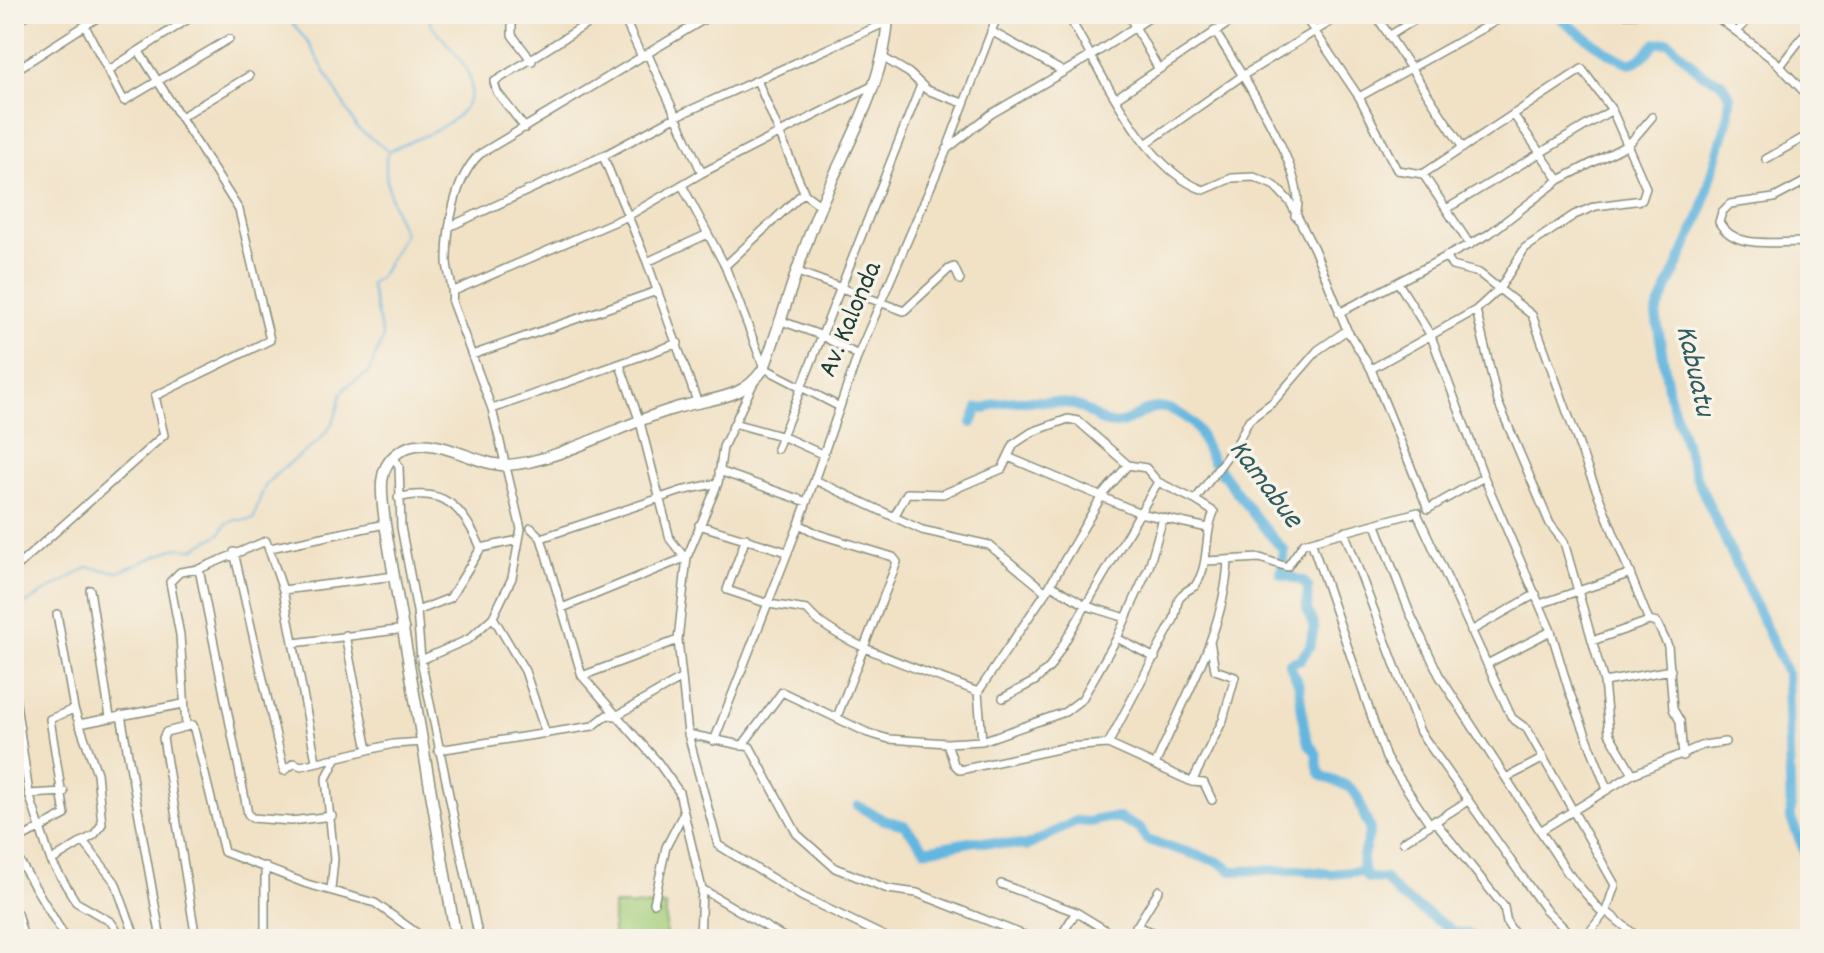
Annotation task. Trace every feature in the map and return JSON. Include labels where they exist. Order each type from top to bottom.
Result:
[{"type":"highway","points":[[456,939],[385,524],[381,484],[393,456],[419,445],[467,453],[503,465],[532,460],[673,409],[737,392],[761,372],[821,206],[874,85],[888,18]]},
{"type":"street","points":[[14,23],[28,14]]},
{"type":"street","points":[[14,71],[103,14]]},
{"type":"street","points":[[109,70],[140,53],[196,14]]},
{"type":"street","points":[[520,14],[512,21],[512,35],[532,61]]},
{"type":"street","points":[[525,128],[497,92],[494,82],[603,14]]},
{"type":"street","points":[[622,14],[641,55]]},
{"type":"street","points":[[421,660],[469,639],[493,617],[512,578],[521,529],[503,465],[492,409],[452,302],[454,291],[447,257],[451,226],[458,191],[472,160],[713,14]]},
{"type":"street","points":[[947,149],[998,14]]},
{"type":"street","points":[[1067,14],[1116,98],[1147,143],[1179,177],[1204,190],[1232,178],[1264,179],[1290,202],[1314,249],[1347,330],[1371,369],[1428,509]]},
{"type":"street","points":[[1128,14],[1158,68]]},
{"type":"street","name":"Av. Kalonda","points":[[714,741],[799,524],[858,355],[884,303],[947,149],[991,114],[1091,56],[1155,14]]},
{"type":"street","points":[[1116,98],[1242,14]]},
{"type":"street","points":[[1303,14],[1359,97],[1397,170],[1423,174],[1582,69],[1588,72],[1612,110],[1646,182],[1644,198],[1596,206],[1549,231],[1525,248],[1500,288],[1476,310],[1371,369]]},
{"type":"street","points":[[1147,143],[1242,76],[1343,14]]},
{"type":"street","points":[[1375,14],[1463,148]]},
{"type":"street","points":[[1389,36],[1424,14]]},
{"type":"street","points":[[1622,14],[1636,14]]},
{"type":"street","points":[[1713,14],[1781,65],[1809,95]]},
{"type":"street","points":[[1730,14],[1743,25]]},
{"type":"street","points":[[1737,32],[1753,14]]},
{"type":"street","points":[[1359,97],[1503,17]]},
{"type":"street","points":[[451,226],[888,18]]},
{"type":"street","points":[[85,26],[122,100],[159,82],[229,39]]},
{"type":"street","points":[[1781,65],[1810,27]]},
{"type":"street","points":[[1214,30],[1268,117],[1300,202],[1295,216]]},
{"type":"street","points":[[991,31],[1062,71]]},
{"type":"street","points":[[14,569],[164,435],[155,396],[270,340],[253,281],[244,222],[140,53]]},
{"type":"street","points":[[641,55],[649,57],[702,173]]},
{"type":"street","points":[[882,57],[909,73],[921,85],[963,103]]},
{"type":"street","points":[[181,117],[249,76]]},
{"type":"street","points":[[757,80],[804,192],[821,206]]},
{"type":"street","points":[[14,82],[14,95]]},
{"type":"street","points":[[454,291],[628,216],[702,173],[874,85]]},
{"type":"street","points":[[777,449],[921,85]]},
{"type":"street","points":[[1448,208],[1612,110]]},
{"type":"street","points":[[1513,114],[1559,180]]},
{"type":"street","points":[[1339,313],[1470,245],[1559,180],[1629,144],[1652,117]]},
{"type":"street","points":[[1766,159],[1810,134]]},
{"type":"street","points":[[603,156],[647,262],[698,404]]},
{"type":"street","points":[[1423,174],[1470,245]]},
{"type":"street","points":[[1810,179],[1774,198],[1730,204],[1722,212],[1719,222],[1736,239],[1777,245],[1796,240],[1810,243]]},
{"type":"street","points":[[682,185],[725,266],[761,372],[723,447],[718,483],[686,558],[678,640],[688,734],[718,845],[801,896],[890,939]]},
{"type":"street","points":[[725,266],[804,192]]},
{"type":"street","points":[[647,262],[708,234]]},
{"type":"street","points":[[1446,256],[1452,266],[1479,273],[1532,315],[1587,467],[1649,621]]},
{"type":"street","points":[[798,272],[904,311],[954,267],[960,280]]},
{"type":"street","points":[[1399,284],[1431,336],[1484,477],[1551,631],[1569,691],[1607,789]]},
{"type":"street","points":[[472,355],[657,291]]},
{"type":"street","points":[[1476,310],[1498,402],[1550,524],[1564,542],[1604,682],[1609,733],[1633,774]]},
{"type":"street","points":[[779,320],[820,335],[858,355]]},
{"type":"street","points":[[1195,500],[1239,440],[1249,420],[1273,402],[1288,380],[1318,350],[1347,330]]},
{"type":"street","points":[[492,409],[678,343]]},
{"type":"street","points":[[620,365],[640,422],[670,539],[686,558]]},
{"type":"street","points":[[761,372],[802,385],[840,407]]},
{"type":"street","points":[[894,517],[907,493],[928,496],[943,494],[1002,469],[1020,439],[1068,419],[1078,421],[1128,465],[1146,468],[1158,482],[1214,512],[1208,528],[1206,561],[1195,586],[1183,591],[1175,603],[1176,614],[1108,744]]},
{"type":"street","points":[[737,424],[784,437],[824,455]]},
{"type":"street","points":[[393,456],[399,466],[398,498],[417,611],[421,660],[479,939]]},
{"type":"street","points":[[1008,457],[1103,494],[1140,513],[1208,528]]},
{"type":"street","points":[[982,741],[978,692],[1048,588],[1103,494],[1128,465]]},
{"type":"street","points":[[719,471],[807,502]]},
{"type":"street","points":[[1206,561],[1260,558],[1287,567],[1300,546],[1428,509],[1484,477]]},
{"type":"street","points":[[815,480],[922,530],[989,545],[1048,588],[1087,606],[1126,618]]},
{"type":"street","points":[[1003,698],[1035,681],[1050,667],[1158,482]]},
{"type":"street","points":[[541,538],[681,491],[718,483]]},
{"type":"street","points":[[398,498],[419,493],[435,495],[453,504],[466,519],[481,548]]},
{"type":"street","points":[[1417,513],[1512,718],[1524,725],[1615,885],[1604,912],[1584,939]]},
{"type":"street","points":[[742,746],[782,692],[853,727],[889,739],[947,743],[982,741],[1075,707],[1117,638],[1149,567],[1163,518]]},
{"type":"street","points":[[270,548],[385,524]]},
{"type":"street","points":[[799,524],[896,560],[895,574],[837,717]]},
{"type":"street","points":[[699,525],[787,552]]},
{"type":"street","points":[[1376,525],[1409,611],[1439,675],[1583,894],[1640,939]]},
{"type":"street","points":[[531,528],[541,538],[582,676],[679,792],[702,889],[700,939]]},
{"type":"street","points":[[1344,531],[1420,732],[1466,802],[1545,909],[1575,939]]},
{"type":"street","points":[[746,538],[727,590],[769,604],[807,610],[815,619],[867,648],[978,692]]},
{"type":"street","points":[[417,611],[450,598],[481,548],[519,540]]},
{"type":"street","points":[[186,726],[180,635],[170,582],[180,572],[199,569],[263,541],[270,548],[283,590],[316,761]]},
{"type":"street","points":[[1311,541],[1386,758],[1432,822],[1504,907],[1507,923],[1518,939]]},
{"type":"street","points":[[234,552],[284,771],[294,763],[301,766],[398,743],[424,742]]},
{"type":"street","points":[[562,608],[686,558]]},
{"type":"street","points":[[1155,765],[1227,592],[1228,560]]},
{"type":"street","points":[[199,569],[248,814],[252,818],[291,821],[332,816]]},
{"type":"street","points":[[1540,604],[1631,573]]},
{"type":"street","points":[[283,590],[395,576]]},
{"type":"street","points":[[90,590],[110,717]]},
{"type":"street","points":[[1471,631],[1536,594]]},
{"type":"street","points":[[51,861],[99,831],[102,824],[97,773],[74,709],[57,614]]},
{"type":"street","points":[[493,617],[525,671],[546,734]]},
{"type":"street","points":[[1592,641],[1656,621],[1671,670],[1673,709],[1680,721],[1683,756]]},
{"type":"street","points":[[294,643],[405,629]]},
{"type":"street","points":[[1487,664],[1551,631]]},
{"type":"street","points":[[345,635],[368,750]]},
{"type":"street","points":[[1117,638],[1155,658]]},
{"type":"street","points":[[1192,782],[1223,720],[1235,677],[1215,670],[1210,639]]},
{"type":"street","points":[[582,676],[678,640]]},
{"type":"street","points":[[1604,682],[1671,670]]},
{"type":"street","points":[[438,750],[593,726],[607,715],[616,716],[682,678]]},
{"type":"street","points":[[14,689],[29,794],[51,861],[76,902],[111,922],[122,939]]},
{"type":"street","points":[[79,724],[183,704]]},
{"type":"street","points":[[14,842],[65,815],[64,792],[50,719],[74,709]]},
{"type":"street","points":[[121,715],[161,939]]},
{"type":"street","points":[[196,939],[163,738],[166,732],[186,726],[196,726],[220,848],[307,884],[375,903],[425,939]]},
{"type":"street","points":[[688,734],[742,746],[755,752],[797,834],[835,868],[888,889],[917,893],[1034,939]]},
{"type":"street","points":[[1540,831],[1633,774],[1683,756],[1703,745],[1725,742]]},
{"type":"street","points":[[947,743],[954,764],[960,770],[1067,747],[1108,744],[1192,782],[1204,783],[1212,800]]},
{"type":"street","points":[[331,890],[334,859],[326,779],[337,757]]},
{"type":"street","points":[[1506,778],[1544,758]]},
{"type":"street","points":[[29,794],[64,792]]},
{"type":"street","points":[[1403,842],[1466,802]]},
{"type":"street","points":[[654,903],[666,847],[683,814]]},
{"type":"street","points":[[83,841],[115,882],[136,939]]},
{"type":"street","points":[[14,852],[66,939]]},
{"type":"street","points":[[251,939],[261,937],[265,929],[265,866]]},
{"type":"street","points":[[14,878],[25,874]]},
{"type":"street","points":[[1001,884],[1076,912],[1120,939]]},
{"type":"street","points":[[702,889],[784,938]]},
{"type":"street","points":[[1129,939],[1159,890]]},
{"type":"street","points":[[1059,939],[1076,912]]},
{"type":"street","points":[[14,914],[17,913],[24,939]]},
{"type":"street","points":[[1136,926],[1171,939]]},
{"type":"green space","points":[[613,905],[666,906],[666,939],[613,939]]},
{"type":"waterway","points":[[285,14],[310,45],[357,128],[389,151]]},
{"type":"waterway","points":[[14,610],[88,567],[118,572],[176,548],[193,549],[220,534],[226,524],[235,520],[253,520],[266,485],[325,434],[336,416],[343,391],[368,374],[383,338],[370,284],[381,276],[404,234],[387,180],[386,159],[389,151],[433,132],[460,114],[468,102],[471,89],[465,66],[430,23],[429,14]]},
{"type":"waterway","name":"Kabuatu","points":[[1556,14],[1594,43],[1626,62],[1638,60],[1656,43],[1669,42],[1702,74],[1721,82],[1730,97],[1728,118],[1700,216],[1656,314],[1669,394],[1697,479],[1787,673],[1791,819],[1810,864]]},
{"type":"waterway","name":"Kamabue","points":[[972,423],[978,408],[1031,401],[1080,407],[1107,423],[1118,424],[1153,408],[1176,412],[1191,422],[1215,464],[1284,550],[1281,574],[1303,581],[1308,587],[1307,609],[1314,627],[1310,646],[1301,659],[1290,663],[1298,684],[1306,736],[1316,753],[1319,771],[1352,790],[1370,827],[1363,860],[1364,872],[1368,878],[1385,879],[1400,896],[1455,932],[1469,934],[1474,939]]},
{"type":"waterway","points":[[858,806],[884,820],[904,825],[926,850],[975,841],[1027,846],[1076,821],[1119,818],[1140,829],[1147,840],[1219,862],[1232,871],[1298,870],[1331,874],[1362,871]]}]
